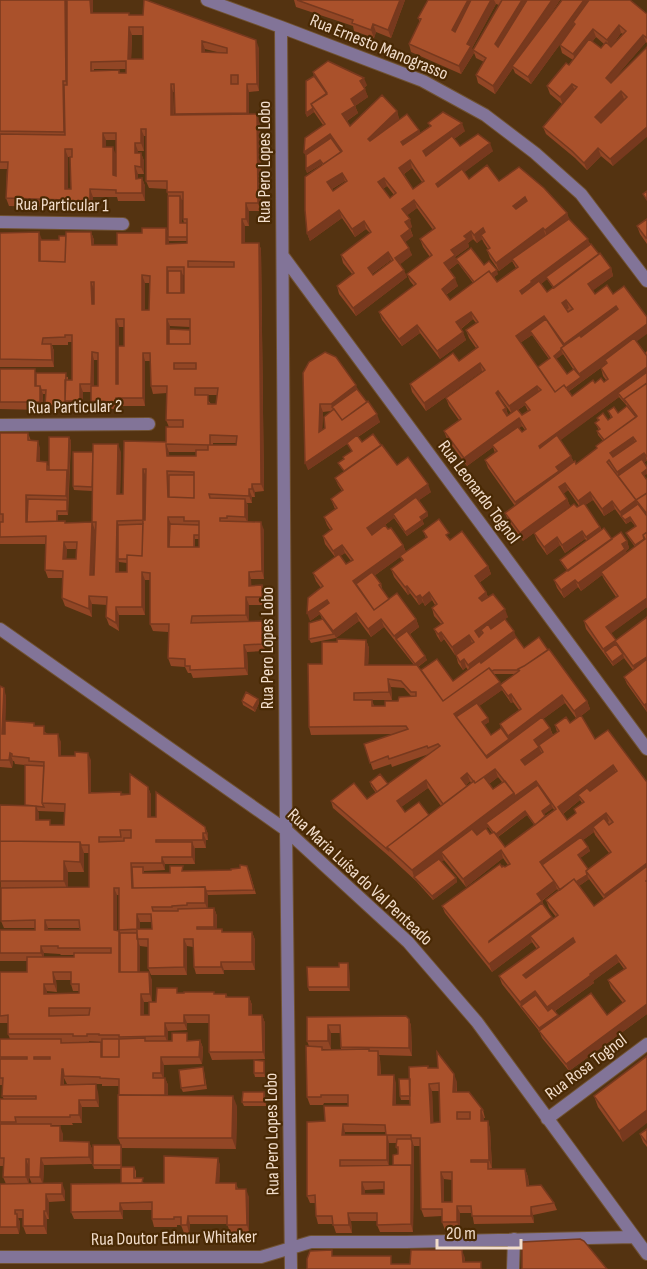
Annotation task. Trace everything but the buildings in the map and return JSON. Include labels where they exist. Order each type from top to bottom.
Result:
[{"type":"street","name":"Rua Ernesto Manograsso","points":[[207,0],[423,81],[485,115],[535,153],[581,194],[647,281]]},
{"type":"street","name":"Rua Pero Lopes Lobo","points":[[281,27],[291,1269]]},
{"type":"street","name":"Rua Particular 1","points":[[0,222],[123,224]]},
{"type":"street","name":"Rua Leonardo Tognol","points":[[282,256],[647,749]]},
{"type":"street","name":"Rua Particular 2","points":[[0,425],[149,424]]},
{"type":"street","name":"Rua Maria Luísa do Val Penteado","points":[[0,629],[286,830],[408,942],[477,1022],[647,1254]]},
{"type":"street","name":"Rua Rosa Tognol","points":[[547,1119],[647,1044]]},
{"type":"street","name":"Rua Doutor Edmur Whitaker","points":[[0,1257],[261,1257],[311,1242],[634,1237]]},
{"type":"street","points":[[513,1269],[514,1239]]}]
